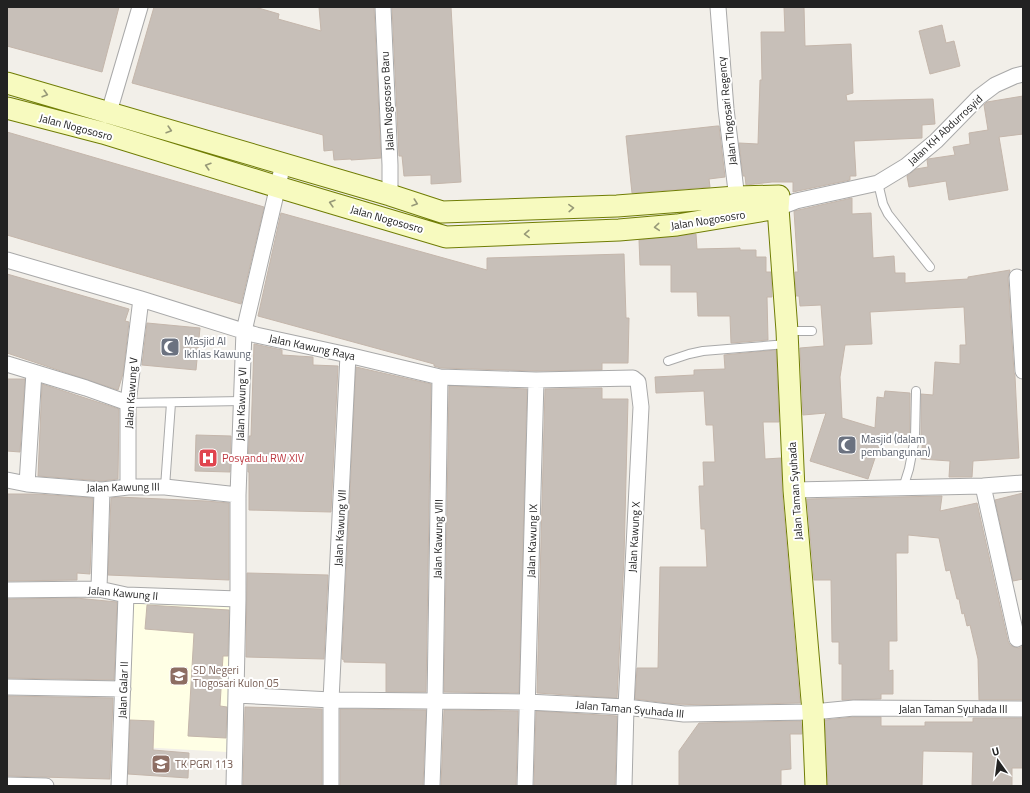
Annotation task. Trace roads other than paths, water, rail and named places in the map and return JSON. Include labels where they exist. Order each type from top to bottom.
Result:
[{"type":"street","points":[[109,112],[140,7]]},
{"type":"street","name":"Jalan Nogososro Baru","points":[[383,7],[390,194]]},
{"type":"street","name":"Jalan Tlogosari Regency","points":[[718,7],[726,109],[737,206]]},
{"type":"street","name":"Jalan KH Abdurrosyid","points":[[784,202],[878,183],[906,166],[936,141],[979,97],[995,85],[1023,74]]},
{"type":"street","name":"Jalan Nogososro","points":[[7,83],[390,194],[442,212],[617,206],[737,206],[784,202]]},
{"type":"street","name":"Jalan Nogososro","points":[[7,108],[103,134],[446,237],[619,230],[677,225],[737,206]]},
{"type":"street","name":"Jalan Kawung VI","points":[[234,786],[238,599],[238,495],[244,331],[283,164]]},
{"type":"street","name":"Jalan Taman Syuhada","points":[[784,202],[787,337],[794,490],[813,712],[816,786]]},
{"type":"street","points":[[617,206],[619,230]]},
{"type":"street","name":"Jalan Kawung Raya","points":[[7,260],[256,335],[440,377],[536,380],[625,378]]},
{"type":"street","points":[[1016,277],[1023,371]]},
{"type":"street","name":"Jalan Kawung V","points":[[128,486],[128,403],[140,299]]},
{"type":"street","name":"Jalan Kawung VII","points":[[331,786],[331,700],[348,355]]},
{"type":"street","points":[[7,364],[86,388],[128,403]]},
{"type":"street","points":[[27,484],[34,372]]},
{"type":"street","name":"Jalan Kawung VIII","points":[[432,786],[435,701],[440,377]]},
{"type":"street","name":"Jalan Kawung X","points":[[625,378],[633,378],[638,382],[641,407],[639,709]]},
{"type":"street","name":"Jalan Kawung IX","points":[[525,786],[536,380]]},
{"type":"street","name":"Jalan Kawung III","points":[[7,480],[27,484],[102,490],[128,486],[166,487],[238,495]]},
{"type":"street","points":[[794,490],[983,486],[1023,483]]},
{"type":"street","points":[[983,486],[1017,638]]},
{"type":"street","points":[[99,589],[102,490]]},
{"type":"street","name":"Jalan Kawung II","points":[[7,590],[99,589],[126,595],[238,599]]},
{"type":"street","name":"Jalan Galar II","points":[[119,786],[126,595]]},
{"type":"street","points":[[7,687],[123,689]]},
{"type":"street","name":"Jalan Taman Syuhada III","points":[[236,695],[331,700],[527,702],[639,709],[684,714],[813,712],[854,708],[1023,709]]},
{"type":"street","points":[[624,786],[639,709]]},
{"type":"street","points":[[7,784],[46,786]]},
{"type":"lane","points":[[878,183],[883,204],[888,214],[930,267]]},
{"type":"lane","points":[[668,361],[689,354],[787,337],[812,331]]},
{"type":"lane","points":[[903,488],[909,469],[915,438],[916,391]]},
{"type":"lane","points":[[128,403],[242,401]]},
{"type":"lane","points":[[166,487],[171,403]]},
{"type":"place","name":"Masjid Al Ikhlas Kawung","points":[[170,347]]},
{"type":"place","name":"Masjid (dalam pembangunan)","points":[[847,445]]},
{"type":"place","name":"Posyandu RW XIV","points":[[208,458]]},
{"type":"place","name":"SD Negeri Tlogosari Kulon 05","points":[[179,676]]},
{"type":"place","name":"TK PGRI 113","points":[[161,764]]}]
